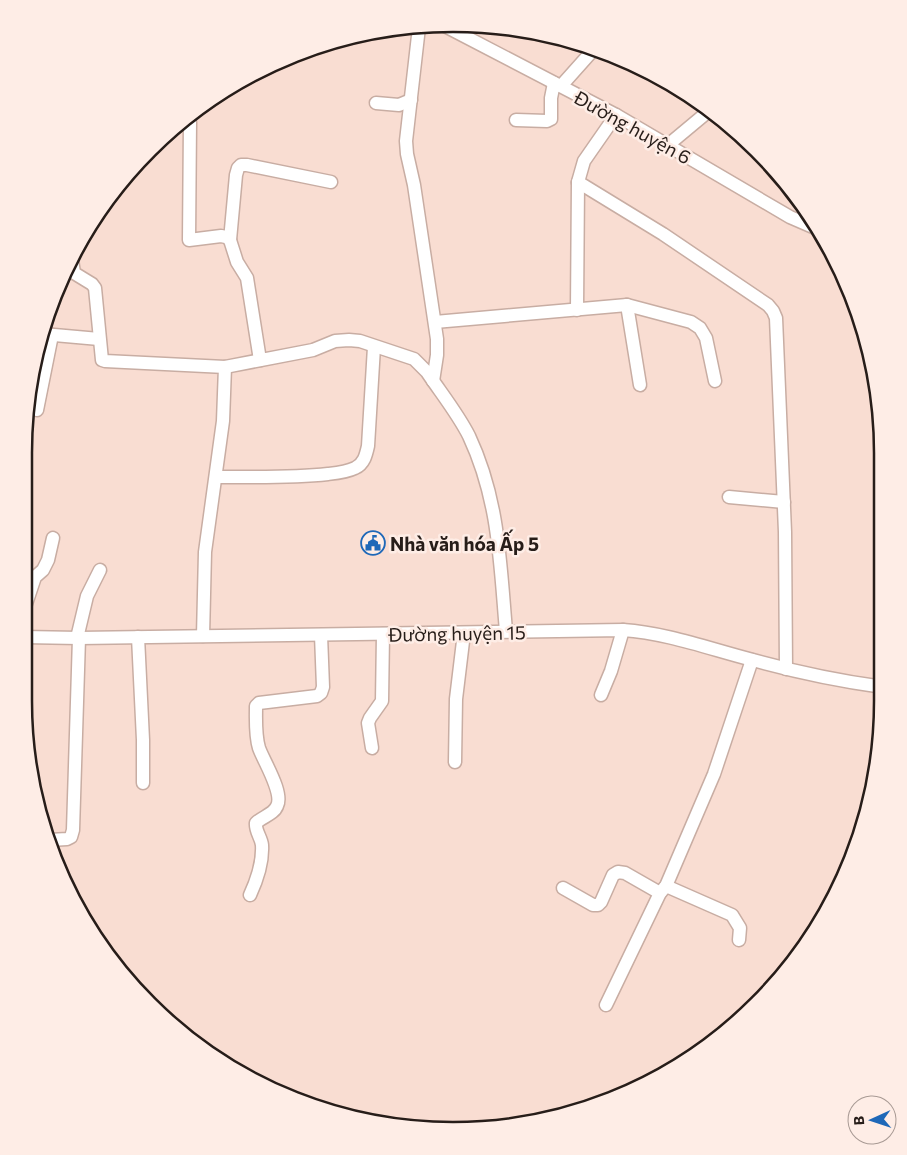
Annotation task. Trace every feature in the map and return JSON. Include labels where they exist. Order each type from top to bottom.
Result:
[{"type":"street","name":"Đường huyện 6","points":[[457,32],[616,115],[790,217],[807,224]]},
{"type":"street","points":[[418,34],[406,141],[438,339],[433,381]]},
{"type":"street","points":[[516,120],[547,121],[551,119],[551,98],[557,84],[588,55]]},
{"type":"street","points":[[376,103],[399,105],[412,100]]},
{"type":"street","points":[[577,310],[578,182],[584,161],[616,115]]},
{"type":"street","points":[[668,145],[704,115]]},
{"type":"street","points":[[190,125],[189,240],[221,236],[230,240]]},
{"type":"street","points":[[260,360],[247,278],[237,262],[230,240],[238,168],[247,165],[331,182]]},
{"type":"street","points":[[578,182],[663,234],[768,305],[774,311],[776,318],[784,502],[786,669]]},
{"type":"street","points":[[74,272],[95,288],[100,357],[105,361],[224,367],[313,350],[335,341],[354,340],[414,360],[427,372],[468,435],[486,479],[496,522],[506,631]]},
{"type":"street","points":[[435,322],[627,305],[691,322],[700,328],[706,338],[716,381]]},
{"type":"street","points":[[627,305],[640,385]]},
{"type":"street","points":[[50,334],[99,339]]},
{"type":"street","points":[[216,477],[299,477],[344,472],[361,464],[365,458],[368,446],[374,347]]},
{"type":"street","points":[[37,410],[45,352]]},
{"type":"street","points":[[203,636],[205,552],[223,421],[224,367]]},
{"type":"street","points":[[729,497],[784,502]]},
{"type":"street","points":[[32,586],[35,577],[48,560],[53,538]]},
{"type":"street","points":[[56,840],[67,840],[71,837],[73,830],[78,638],[87,596],[100,570]]},
{"type":"street","points":[[600,695],[611,671],[623,630]]},
{"type":"street","name":"Đường huyện 15","points":[[32,637],[464,634],[506,631],[623,630],[694,644],[786,669],[874,686]]},
{"type":"street","points":[[372,748],[368,723],[382,701],[383,634]]},
{"type":"street","points":[[455,762],[456,699],[464,634]]},
{"type":"street","points":[[250,895],[257,881],[262,844],[256,823],[278,806],[274,782],[257,740],[256,706],[259,703],[316,696],[321,693],[323,687],[321,635]]},
{"type":"street","points":[[138,637],[143,783]]},
{"type":"street","points":[[606,1005],[663,889],[714,774],[752,660]]},
{"type":"street","points":[[563,888],[592,905],[598,905],[613,875],[618,872],[625,873],[732,915],[740,928],[739,940]]},
{"type":"place","name":"Nhà văn hóa Ấp 5","points":[[373,543]]}]
